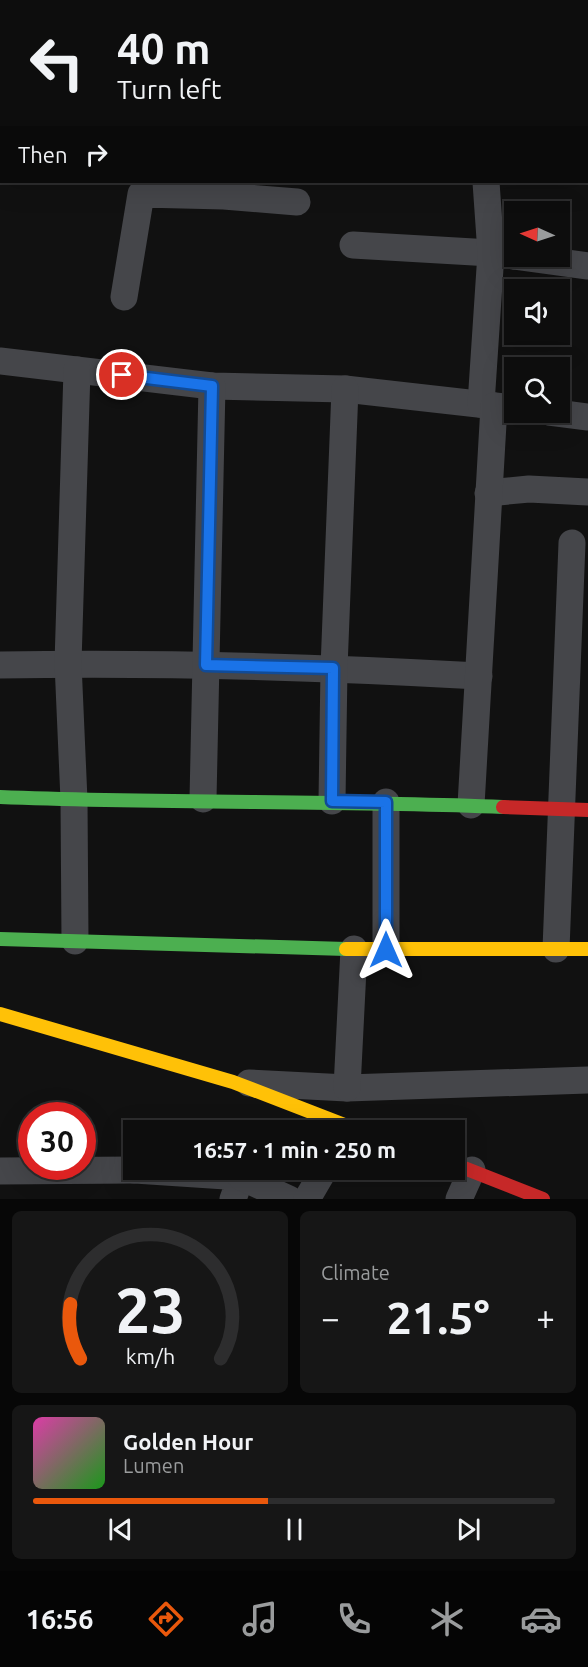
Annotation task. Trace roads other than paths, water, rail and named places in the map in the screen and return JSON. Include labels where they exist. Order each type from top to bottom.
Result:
[{"type":"street","points":[[486,183],[504,245]]},
{"type":"street","points":[[124,297],[142,188],[224,189],[297,202]]},
{"type":"street","points":[[353,245],[504,255]]},
{"type":"street","points":[[570,264],[588,266]]},
{"type":"street","points":[[471,805],[488,493],[506,267]]},
{"type":"street","points":[[0,361],[212,386],[345,389],[496,406]]},
{"type":"street","points":[[75,941],[74,800],[68,663],[77,370]]},
{"type":"street","points":[[203,800],[212,386]]},
{"type":"street","points":[[332,801],[333,668],[345,389]]},
{"type":"street","points":[[570,415],[588,417]]},
{"type":"street","points":[[488,493],[529,489],[588,492]]},
{"type":"street","points":[[556,949],[576,810],[572,543]]},
{"type":"street","points":[[0,665],[68,663],[206,665],[333,668],[479,676]]},
{"type":"street","points":[[0,797],[74,800],[386,802],[576,810]]},
{"type":"street","points":[[386,802],[386,950]]},
{"type":"street","points":[[0,939],[386,950],[588,949]]},
{"type":"street","points":[[347,1088],[354,949]]},
{"type":"street","points":[[0,1014],[233,1082],[327,1120]]},
{"type":"street","points":[[233,1082],[347,1088],[588,1080]]},
{"type":"street","points":[[465,1168],[543,1199]]},
{"type":"street","points":[[0,1171],[123,1170]]},
{"type":"street","points":[[191,1180],[289,1199]]},
{"type":"street","points":[[307,1199],[318,1180]]},
{"type":"street","points":[[459,1199],[461,1180]]}]
